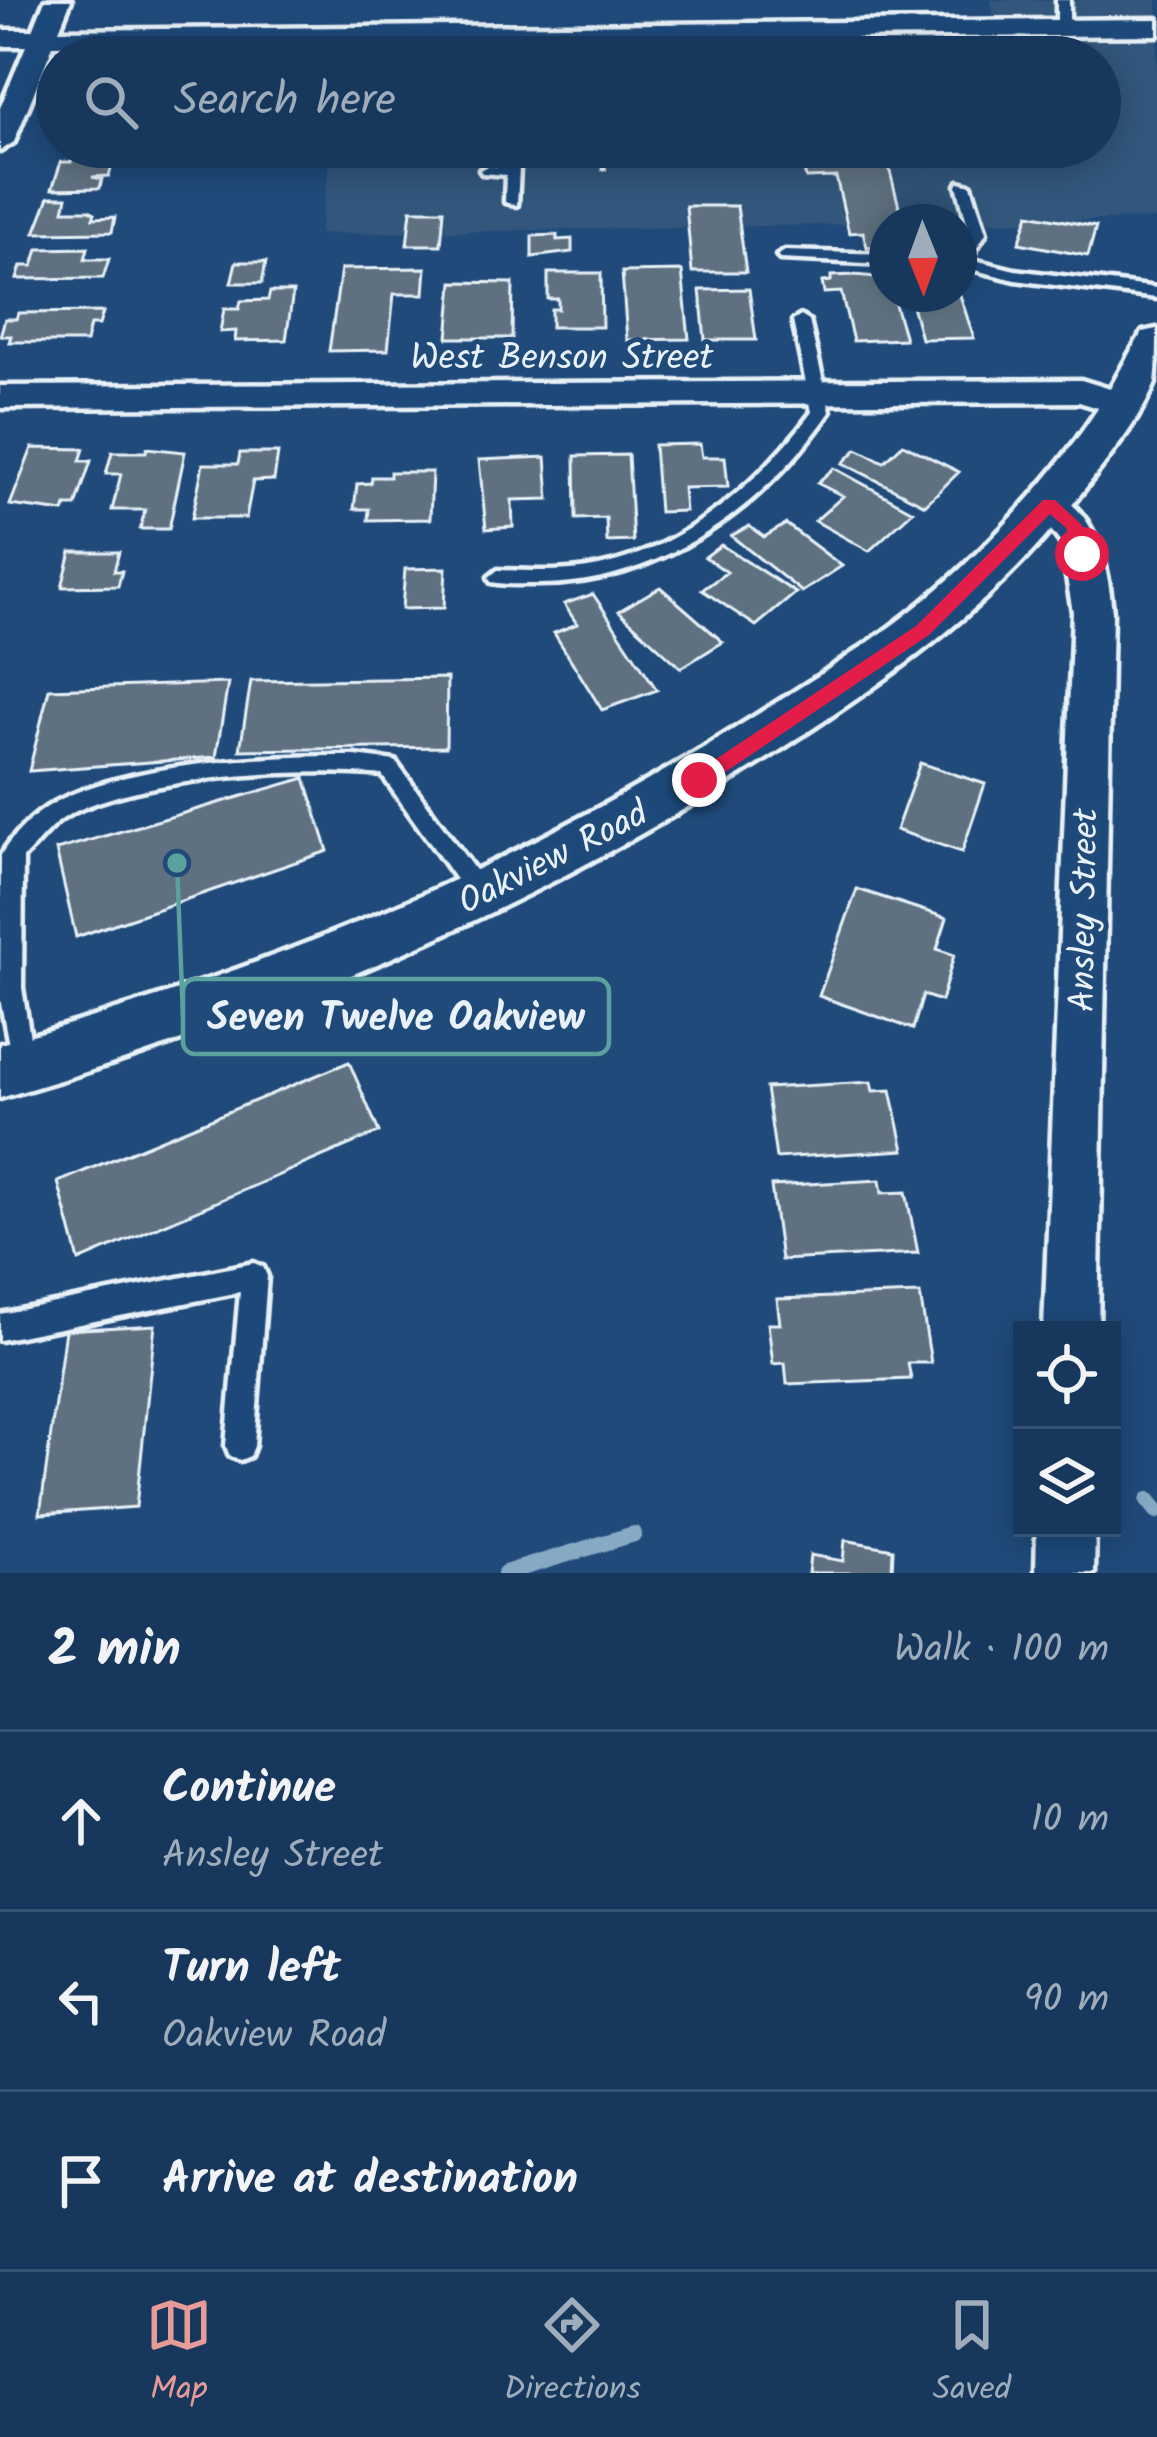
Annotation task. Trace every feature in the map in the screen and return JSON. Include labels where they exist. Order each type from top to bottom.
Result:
[{"type":"street","points":[[43,36],[58,0]]},
{"type":"street","points":[[246,36],[1157,27]]},
{"type":"street","points":[[0,38],[36,38]]},
{"type":"street","points":[[0,142],[36,53]]},
{"type":"street","name":"Oakview Road","points":[[11,1068],[155,1028],[480,895],[699,780],[922,630],[1049,504],[1121,404],[1157,341]]},
{"type":"street","name":"West Benson Street","points":[[0,397],[1081,391],[1121,404]]},
{"type":"street","name":"Ansley Street","points":[[1049,504],[1074,525],[1095,599],[1088,686],[1071,1321]]},
{"type":"street","points":[[1064,1573],[1066,1537]]},
{"type":"lane","points":[[1063,0],[1064,28]]},
{"type":"lane","points":[[487,170],[514,170],[512,202]]},
{"type":"lane","points":[[964,184],[970,204]]},
{"type":"lane","points":[[785,256],[869,258]]},
{"type":"lane","points":[[977,265],[1015,275],[1157,293]]},
{"type":"lane","points":[[498,578],[568,577],[616,569],[680,541],[733,504],[802,441],[821,412],[801,321]]},
{"type":"lane","points":[[11,1068],[12,855],[63,807],[150,781],[343,760],[388,767],[480,895]]},
{"type":"lane","points":[[0,1327],[254,1276],[240,1446]]},
{"type":"shaded area","points":[[991,0],[1157,0],[1157,219],[977,222],[977,204],[869,204],[869,224],[319,234],[329,168],[1121,168],[1121,36],[441,36],[996,30]]},
{"type":"building","points":[[59,168],[111,168],[109,176],[92,177],[102,179],[100,188],[52,189]]},
{"type":"building","points":[[804,168],[889,168],[898,204],[869,204],[869,247],[863,232],[849,233],[836,177],[806,178]]},
{"type":"building","points":[[49,197],[67,197],[64,210],[89,210],[95,213],[93,218],[115,217],[112,232],[35,233]]},
{"type":"building","points":[[686,206],[737,206],[746,272],[692,272]]},
{"type":"building","points":[[411,210],[444,210],[441,245],[407,245]]},
{"type":"building","points":[[1029,214],[1096,227],[1088,256],[1019,243]]},
{"type":"building","points":[[557,235],[557,240],[572,239],[572,252],[532,257],[532,236]]},
{"type":"building","points":[[88,248],[85,259],[109,259],[103,278],[17,279],[21,266],[33,266],[38,249]]},
{"type":"building","points":[[236,262],[266,262],[262,283],[231,283]]},
{"type":"building","points":[[426,268],[424,294],[394,294],[388,350],[329,351],[341,269]]},
{"type":"building","points":[[682,271],[689,339],[627,340],[622,272]]},
{"type":"building","points":[[548,273],[601,273],[602,327],[551,327],[551,309],[558,309],[558,299],[548,299]]},
{"type":"building","points":[[831,276],[869,276],[869,312],[897,312],[905,339],[853,341],[841,292],[824,293],[822,282],[831,281]]},
{"type":"building","points":[[453,282],[513,283],[512,338],[448,338]]},
{"type":"building","points":[[749,289],[756,340],[705,340],[700,290]]},
{"type":"building","points":[[270,292],[293,292],[286,340],[235,341],[236,331],[220,332],[224,309],[239,309],[241,301],[268,300]]},
{"type":"building","points":[[103,312],[99,325],[90,325],[86,342],[9,342],[11,336],[0,336],[5,319],[16,319],[18,313]]},
{"type":"building","points":[[914,312],[966,312],[974,338],[921,339]]},
{"type":"building","points":[[700,444],[702,457],[725,457],[728,487],[683,488],[685,511],[659,512],[654,445]]},
{"type":"building","points":[[903,444],[959,472],[925,505],[843,463],[857,449],[884,462]]},
{"type":"building","points":[[32,448],[84,449],[80,461],[91,461],[76,506],[66,506],[64,512],[10,505]]},
{"type":"building","points":[[147,448],[185,452],[169,529],[140,529],[145,510],[112,510],[121,474],[106,474],[112,452],[146,452]]},
{"type":"building","points":[[240,453],[278,453],[274,480],[253,481],[246,518],[192,518],[203,464],[238,464]]},
{"type":"building","points":[[628,455],[633,541],[607,542],[606,518],[576,519],[575,456]]},
{"type":"building","points":[[546,457],[549,499],[512,500],[513,527],[486,529],[479,460]]},
{"type":"building","points":[[834,468],[913,511],[869,551],[815,521],[843,496],[817,483]]},
{"type":"building","points":[[390,472],[432,472],[430,519],[368,520],[369,509],[354,509],[357,484],[371,483],[372,477],[390,477]]},
{"type":"building","points":[[786,524],[842,566],[802,592],[731,536],[749,526],[764,537]]},
{"type":"building","points":[[721,545],[796,593],[756,626],[702,590],[727,572],[705,557]]},
{"type":"building","points":[[71,552],[119,552],[114,571],[122,571],[118,586],[62,587]]},
{"type":"building","points":[[446,568],[444,608],[402,609],[405,569]]},
{"type":"building","points":[[660,587],[723,642],[681,668],[619,611]]},
{"type":"building","points":[[593,594],[657,690],[602,710],[554,633],[577,624],[564,604]]},
{"type":"building","points":[[447,678],[446,747],[240,750],[251,681]]},
{"type":"building","points":[[228,683],[216,757],[29,771],[49,689]]},
{"type":"building","points":[[920,763],[985,784],[962,852],[896,830]]},
{"type":"building","points":[[305,778],[328,851],[76,937],[56,850]]},
{"type":"building","points":[[857,889],[947,918],[937,949],[954,955],[941,1001],[923,995],[913,1029],[819,996]]},
{"type":"building","points":[[349,1062],[379,1132],[79,1261],[58,1182]]},
{"type":"building","points":[[871,1082],[873,1091],[891,1090],[904,1150],[776,1158],[766,1088]]},
{"type":"building","points":[[880,1180],[882,1193],[906,1192],[918,1253],[781,1260],[771,1186]]},
{"type":"building","points":[[920,1294],[931,1363],[908,1363],[911,1379],[787,1384],[785,1363],[773,1364],[768,1324],[780,1324],[777,1299]]},
{"type":"building","points":[[155,1325],[136,1507],[40,1514],[65,1330]]},
{"type":"building","points":[[845,1540],[893,1549],[892,1573],[808,1573],[810,1555],[843,1561]]},
{"type":"waterway","points":[[1148,1500],[1157,1511]]},
{"type":"waterway","points":[[505,1573],[634,1534]]},
{"type":"place","name":"Seven Twelve Oakview","points":[[177,863]]},
{"type":"route","points":[[699,780],[922,630],[1049,504],[1074,525],[1082,554]]}]
